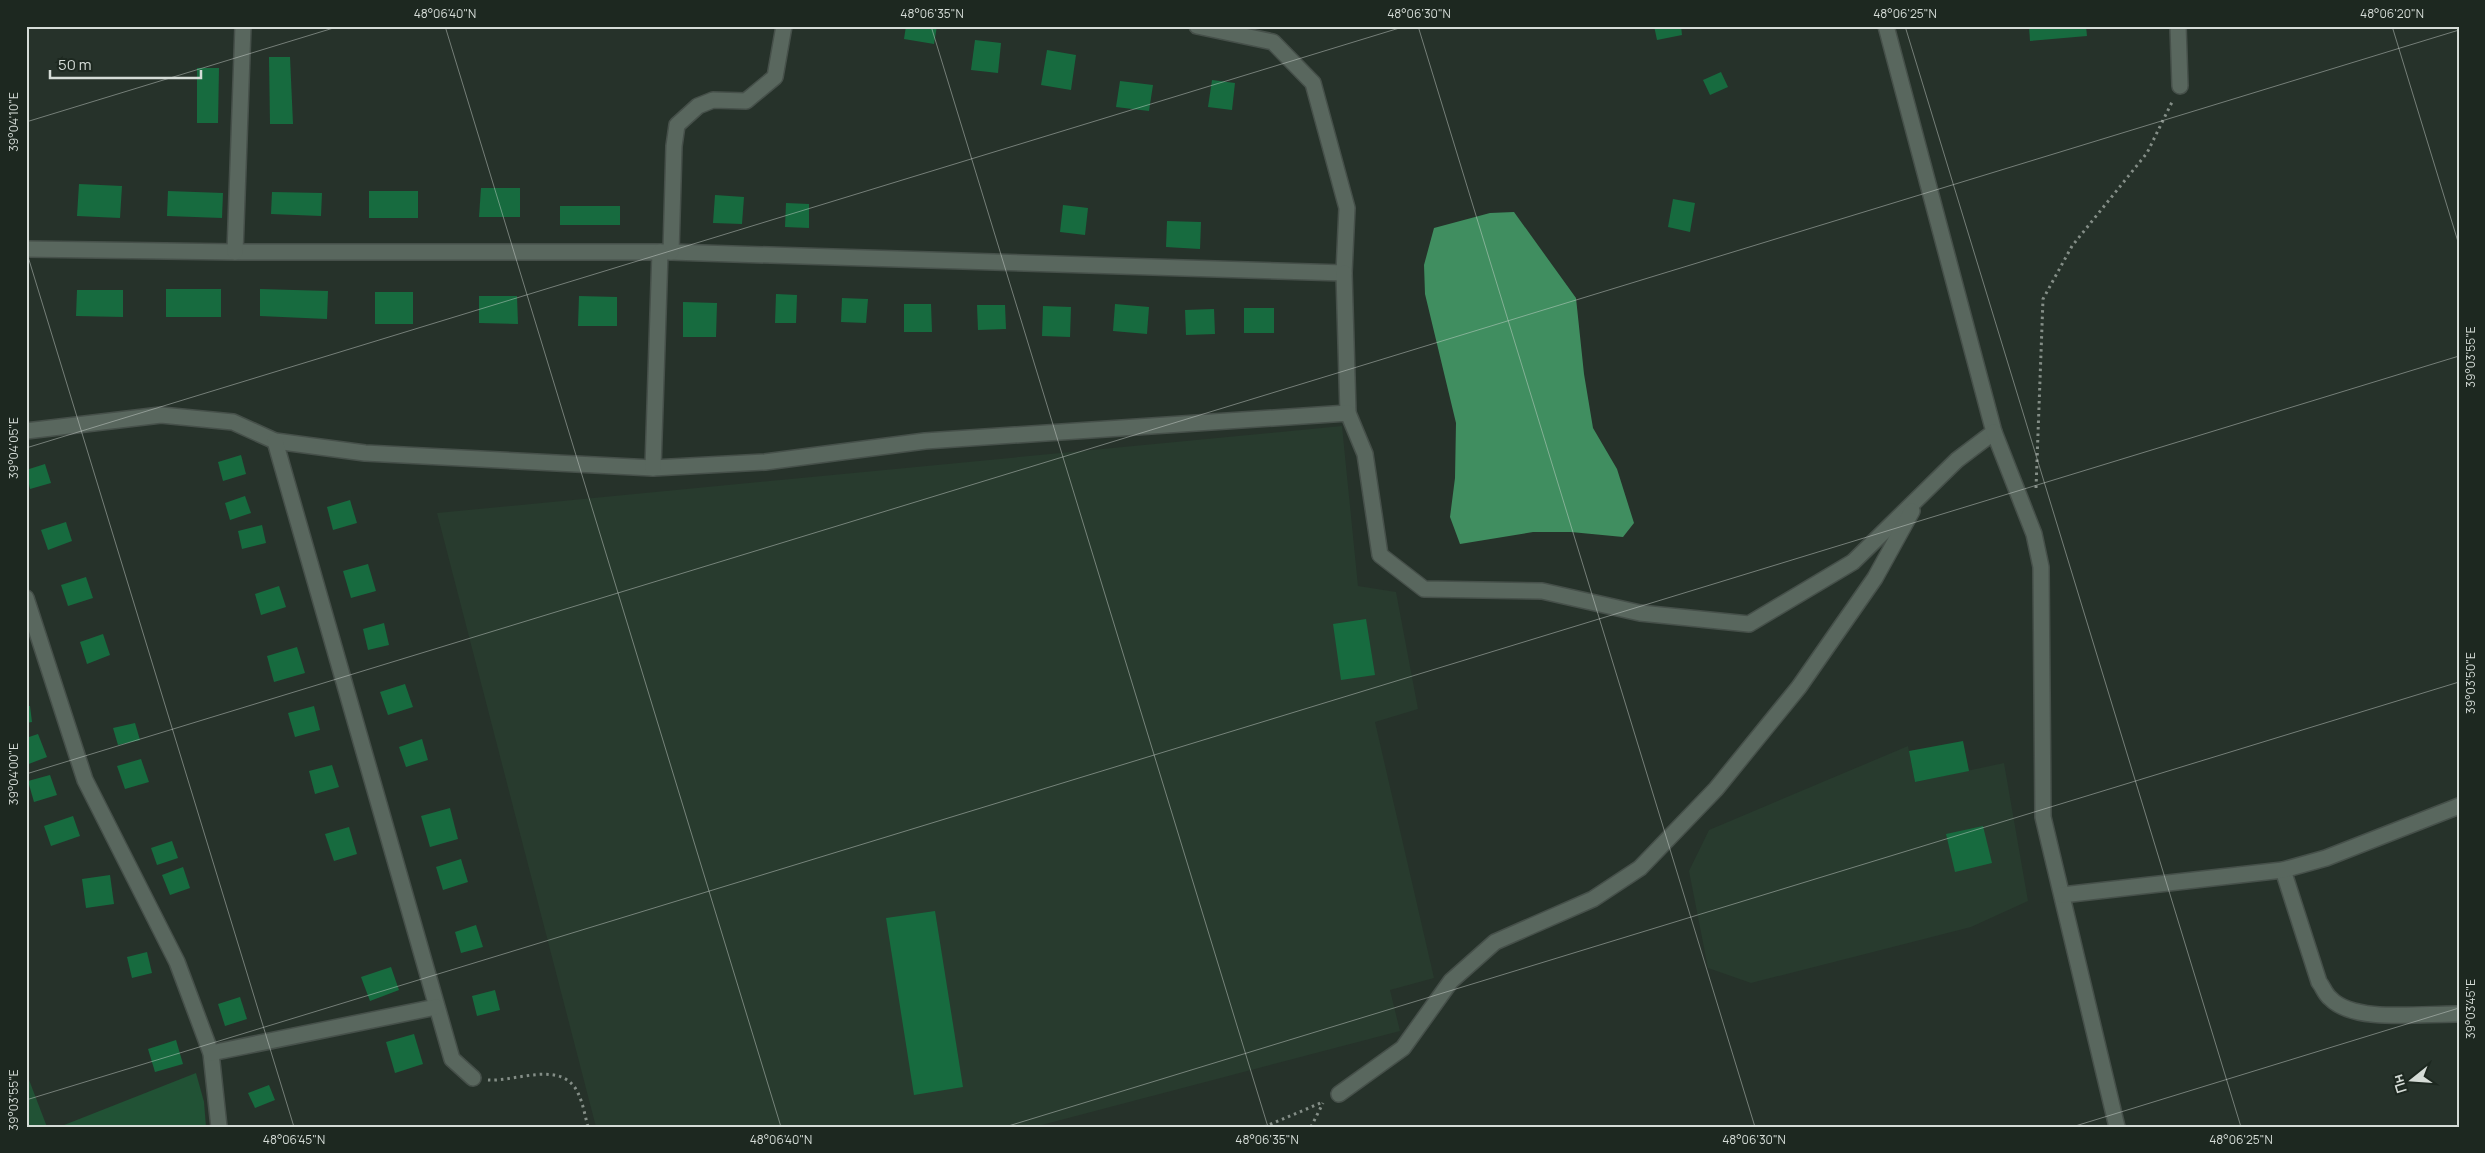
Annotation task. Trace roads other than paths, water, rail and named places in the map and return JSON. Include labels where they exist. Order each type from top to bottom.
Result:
[{"type":"street","points":[[235,252],[243,26]]},
{"type":"street","points":[[653,468],[665,252],[674,146],[678,125],[698,106],[713,100],[746,101],[775,77],[784,26]]},
{"type":"street","points":[[1197,26],[1274,42],[1313,83],[1347,208],[1344,273],[1348,413],[1365,454],[1380,555],[1424,589],[1542,591],[1640,613],[1749,624],[1853,562],[1958,460],[1994,432]]},
{"type":"street","points":[[1886,26],[1994,432],[2034,534],[2041,567],[2043,817],[2117,1127]]},
{"type":"street","points":[[2178,26],[2180,86]]},
{"type":"street","points":[[26,249],[235,252],[665,252],[1344,273]]},
{"type":"street","points":[[26,432],[161,415],[233,422],[275,441],[365,453],[653,468],[765,462],[925,441],[1348,413]]},
{"type":"street","points":[[275,441],[452,1059],[473,1078]]},
{"type":"street","points":[[1339,1094],[1403,1048],[1451,981],[1495,942],[1593,899],[1640,868],[1716,789],[1799,687],[1876,578],[1919,498]]},
{"type":"street","points":[[26,598],[86,780],[177,962],[211,1054],[219,1127]]},
{"type":"street","points":[[2062,895],[2283,870],[2326,858],[2459,806]]},
{"type":"street","points":[[2283,870],[2320,982],[2329,998],[2342,1007],[2364,1013],[2459,1014]]},
{"type":"street","points":[[211,1054],[436,1007]]}]
